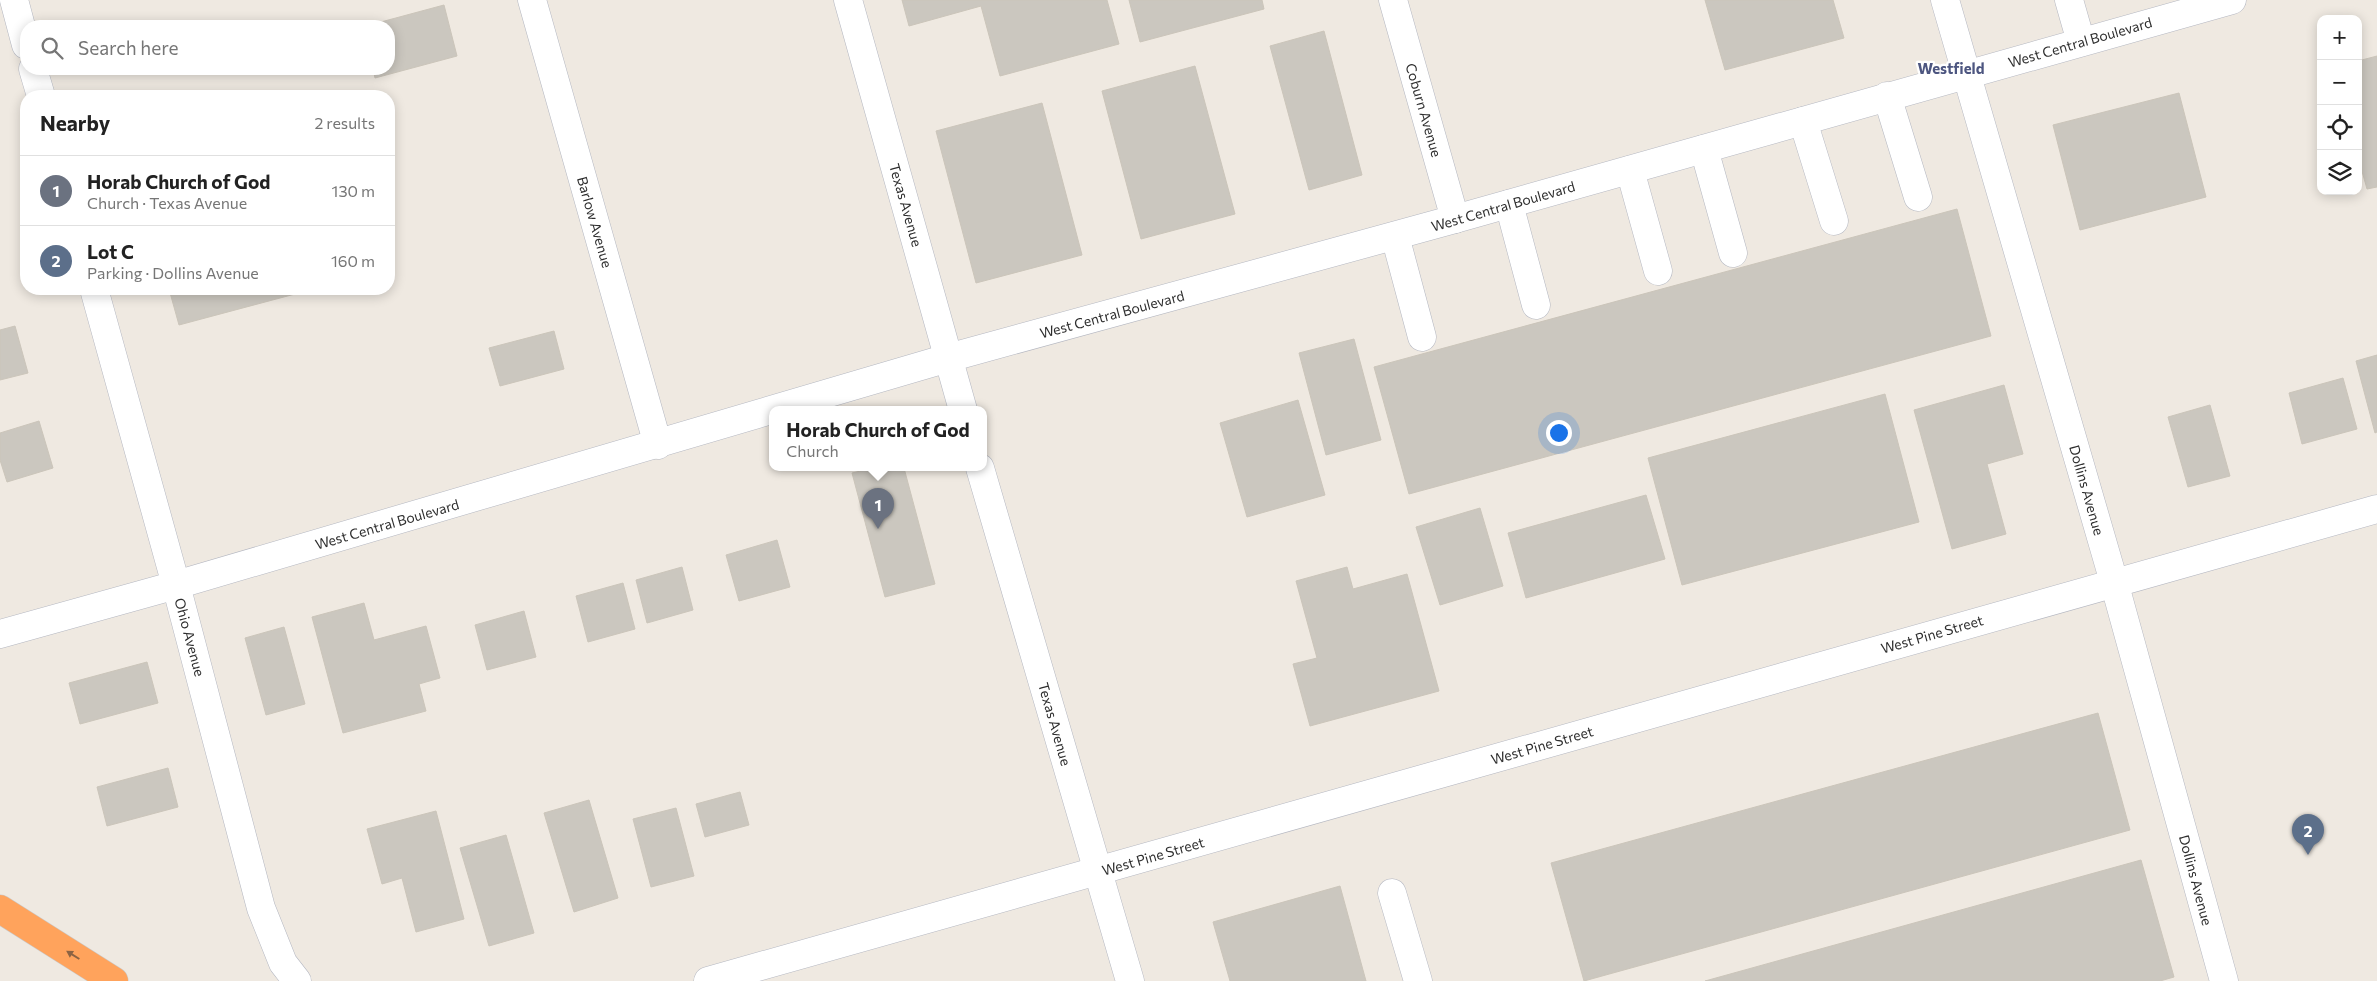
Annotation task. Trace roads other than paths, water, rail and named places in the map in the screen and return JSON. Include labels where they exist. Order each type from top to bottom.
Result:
[{"type":"highway","points":[[0,909],[114,981]]},
{"type":"street","points":[[14,0],[20,22]]},
{"type":"street","name":"Barlow Avenue","points":[[532,0],[658,445]]},
{"type":"street","name":"Texas Avenue","points":[[848,0],[962,406]]},
{"type":"street","name":"Coburn Avenue","points":[[1393,0],[1455,220]]},
{"type":"street","name":"Dollins Avenue","points":[[1945,0],[2114,582],[2224,981]]},
{"type":"street","points":[[2069,0],[2081,42]]},
{"type":"street","name":"West Central Boulevard","points":[[788,406],[948,358],[1455,220],[2232,0]]},
{"type":"street","points":[[35,75],[38,90]]},
{"type":"street","points":[[1888,96],[1918,197]]},
{"type":"street","points":[[1804,121],[1834,221]]},
{"type":"street","points":[[1704,149],[1733,253]]},
{"type":"street","points":[[1630,170],[1658,271]]},
{"type":"street","points":[[1509,204],[1536,305]]},
{"type":"street","points":[[1395,236],[1422,337]]},
{"type":"street","name":"Ohio Avenue","points":[[96,295],[176,585],[261,908],[283,963],[297,981]]},
{"type":"street","name":"West Central Boulevard","points":[[0,634],[176,585],[769,412]]},
{"type":"street","name":"Texas Avenue","points":[[981,471],[1130,981]]},
{"type":"street","name":"West Pine Street","points":[[708,981],[2377,509]]},
{"type":"street","points":[[1392,893],[1418,981]]},
{"type":"place","name":"Horab Church of God","points":[[878,529]]},
{"type":"place","name":"Lot C","points":[[2308,855]]},
{"type":"district","name":"Westfield","points":[[1951,68]]}]
